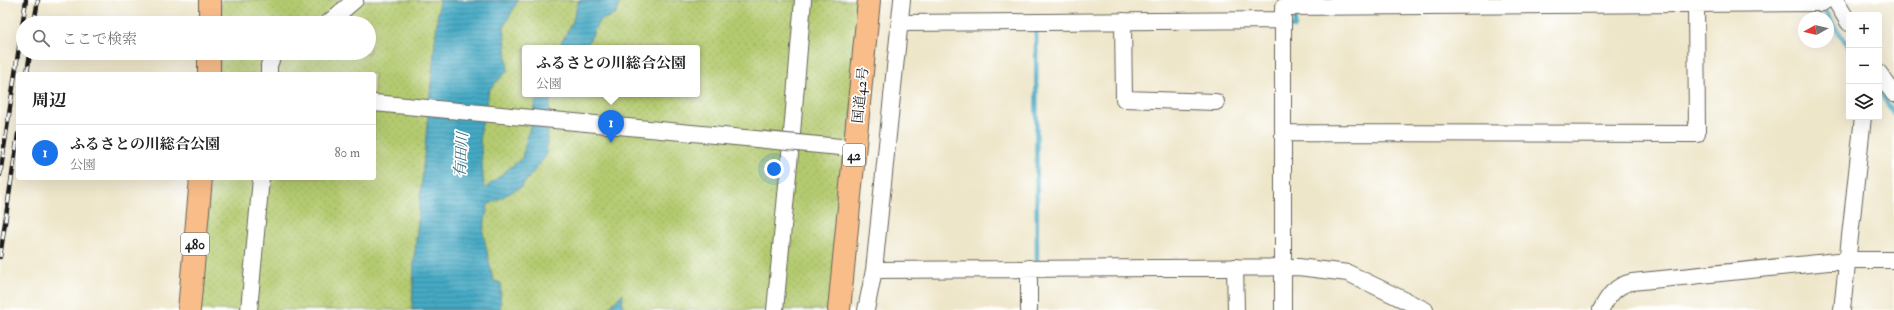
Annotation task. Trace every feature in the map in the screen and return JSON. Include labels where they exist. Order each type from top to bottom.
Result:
[{"type":"highway","points":[[210,0],[210,16]]},
{"type":"highway","name":"国道42号","points":[[839,310],[848,148],[869,0]]},
{"type":"highway","points":[[209,60],[209,72]]},
{"type":"highway","name":"480","points":[[189,310],[201,180]]},
{"type":"street","points":[[336,16],[355,0]]},
{"type":"street","points":[[775,310],[803,0]]},
{"type":"street","points":[[866,310],[874,270],[901,23],[902,0]]},
{"type":"street","points":[[901,23],[1123,21],[1283,9],[1414,2],[1822,3],[1826,0]]},
{"type":"street","points":[[1835,0],[1846,18]]},
{"type":"street","points":[[1283,133],[1697,134],[1696,2]]},
{"type":"street","points":[[1283,9],[1283,310]]},
{"type":"street","points":[[1123,21],[1124,99],[1216,102]]},
{"type":"street","points":[[268,72],[271,60]]},
{"type":"street","points":[[1882,77],[1894,94]]},
{"type":"street","points":[[376,103],[848,148]]},
{"type":"street","points":[[1842,310],[1863,120]]},
{"type":"street","points":[[249,310],[261,180]]},
{"type":"street","points":[[1601,310],[1615,290],[1622,285],[1632,282],[1848,260],[1894,260]]},
{"type":"street","points":[[1235,267],[1236,310]]},
{"type":"street","points":[[874,270],[1298,267],[1348,273],[1426,310]]},
{"type":"street","points":[[1029,268],[1029,310]]},
{"type":"green space","points":[[221,0],[863,0],[832,310],[198,310],[211,180],[376,180],[376,72],[219,72],[220,60],[376,60],[376,16],[221,16]]},
{"type":"water","name":"有田川","points":[[439,0],[518,0],[504,27],[508,70],[489,90],[480,135],[484,189],[522,158],[537,97],[553,97],[550,101],[546,156],[521,187],[488,205],[483,232],[493,280],[501,283],[500,310],[412,310],[414,261]]},
{"type":"water","points":[[579,0],[620,0],[616,14],[599,21],[587,45],[560,45],[572,23]]},
{"type":"water","points":[[623,293],[622,310],[607,310]]},
{"type":"waterway","points":[[1821,6],[1846,43]]},
{"type":"waterway","points":[[1285,26],[1295,27],[1295,10]]},
{"type":"waterway","points":[[1036,24],[1037,266]]},
{"type":"waterway","points":[[1882,96],[1894,114]]},
{"type":"railway","points":[[24,16],[26,0]]},
{"type":"railway","points":[[35,16],[38,0]]},
{"type":"railway","points":[[0,175],[17,60]]},
{"type":"railway","points":[[27,72],[29,60]]},
{"type":"railway","points":[[0,257],[16,148]]},
{"type":"place","name":"ふるさとの川総合公園","points":[[611,143]]}]
